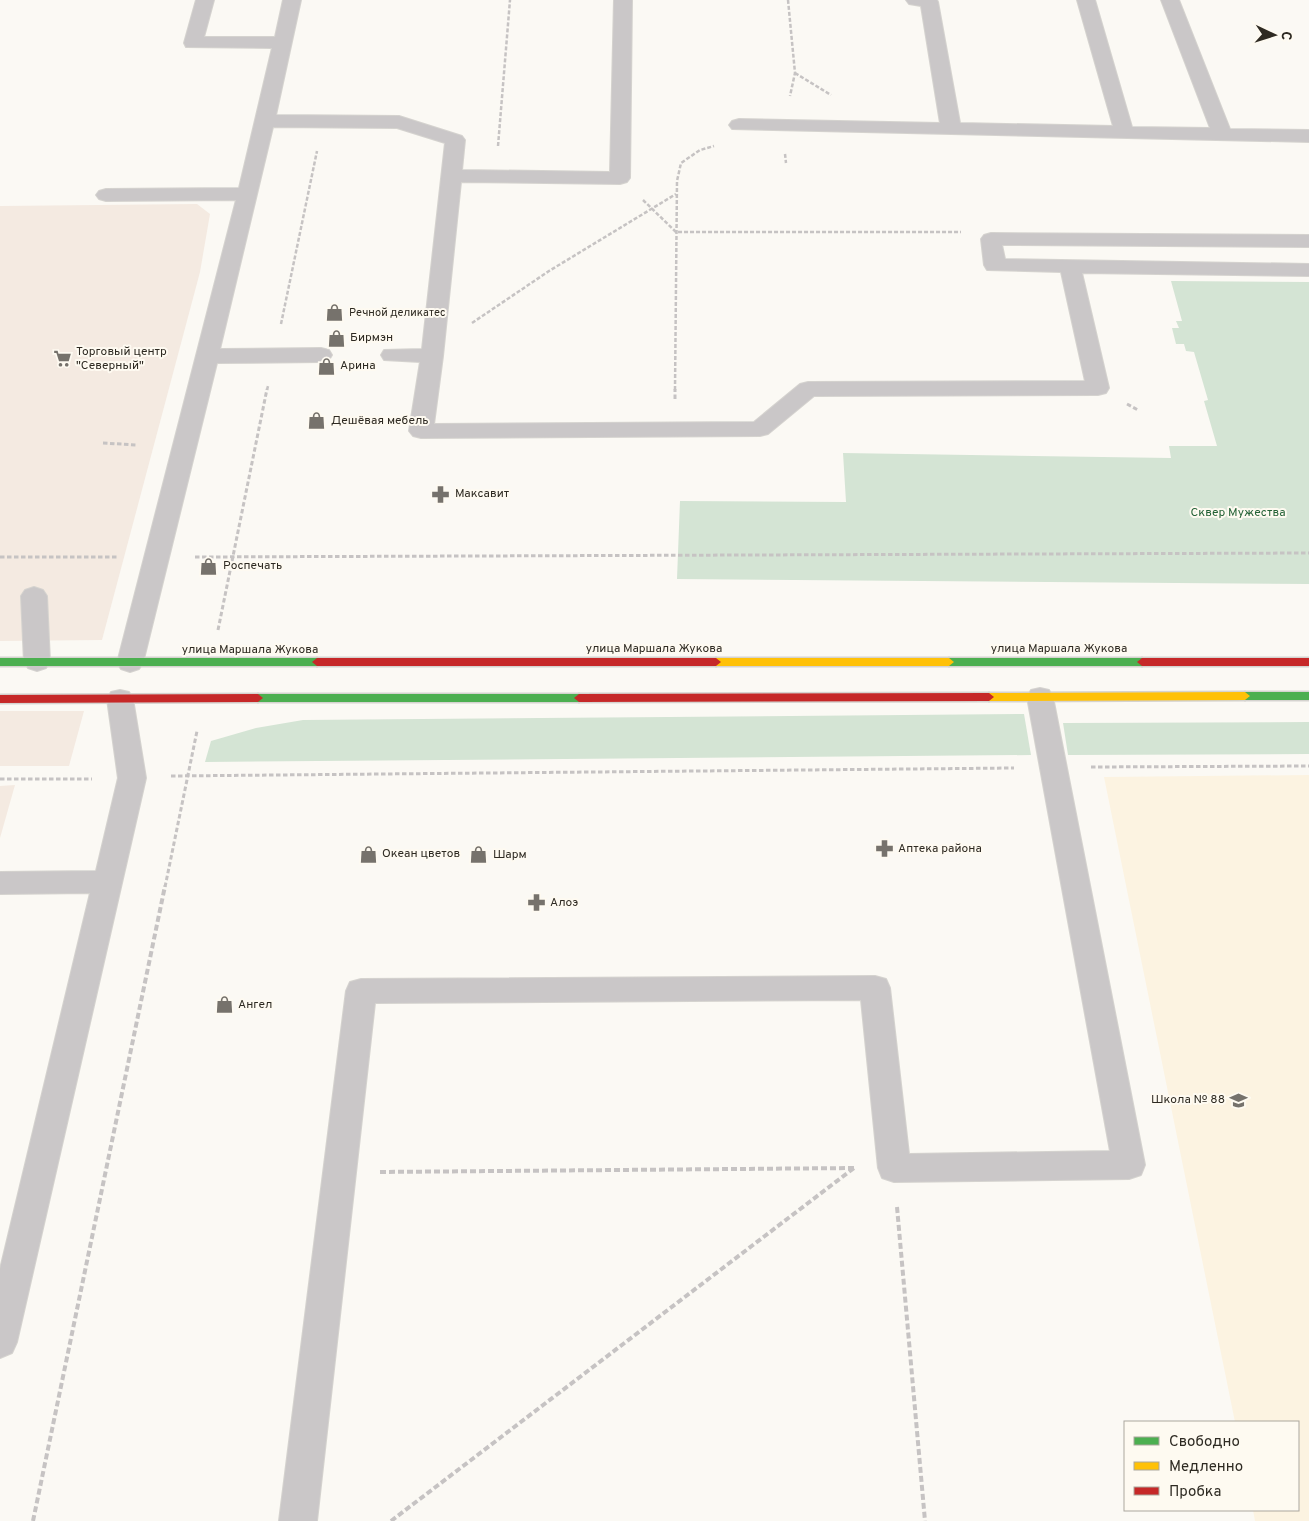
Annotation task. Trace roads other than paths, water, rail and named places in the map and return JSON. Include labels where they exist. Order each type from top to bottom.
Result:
[{"type":"street","name":"улица Маршала Жукова","points":[[0,662],[37,662],[203,699],[1309,696]]},
{"type":"street","name":"улица Маршала Жукова","points":[[0,699],[125,681],[212,664],[1309,662]]},
{"type":"lane","points":[[205,0],[193,43],[282,42]]},
{"type":"lane","points":[[0,1342],[132,778],[125,681],[248,194],[292,0]]},
{"type":"lane","points":[[453,176],[620,178],[623,0]]},
{"type":"lane","points":[[915,0],[929,2],[950,129]]},
{"type":"lane","points":[[1086,0],[1124,132]]},
{"type":"lane","points":[[1170,0],[1222,134]]},
{"type":"lane","points":[[265,121],[399,122],[455,140],[453,176],[432,356],[421,431],[760,430],[808,389],[1098,388],[1070,266]]},
{"type":"lane","points":[[739,125],[1309,136]]},
{"type":"lane","points":[[106,195],[248,194]]},
{"type":"lane","points":[[1309,241],[991,239],[995,265],[1309,270]]},
{"type":"lane","points":[[207,356],[274,357],[321,355]]},
{"type":"lane","points":[[392,355],[432,356]]},
{"type":"lane","points":[[34,596],[37,662]]},
{"type":"lane","points":[[298,1521],[361,992],[875,988],[894,1168],[1128,1164],[1040,697]]},
{"type":"lane","points":[[0,883],[108,882]]},
{"type":"place","name":"Речной деликатес","points":[[335,313]]},
{"type":"place","name":"Бирмэн","points":[[336,338]]},
{"type":"place","name":"Торговый центр \"Северный\"","points":[[62,359]]},
{"type":"place","name":"Арина","points":[[326,366]]},
{"type":"place","name":"Дешёвая мебель","points":[[317,421]]},
{"type":"place","name":"Максавит","points":[[441,494]]},
{"type":"place","name":"Роспечать","points":[[209,566]]},
{"type":"place","name":"Аптека района","points":[[884,849]]},
{"type":"place","name":"Океан цветов","points":[[368,854]]},
{"type":"place","name":"Шарм","points":[[479,855]]},
{"type":"place","name":"Алоэ","points":[[536,903]]},
{"type":"place","name":"Ангел","points":[[224,1005]]},
{"type":"place","name":"Школа № 88","points":[[1239,1100]]},
{"type":"park label","name":"Сквер Мужества","points":[[1238,513]]}]
